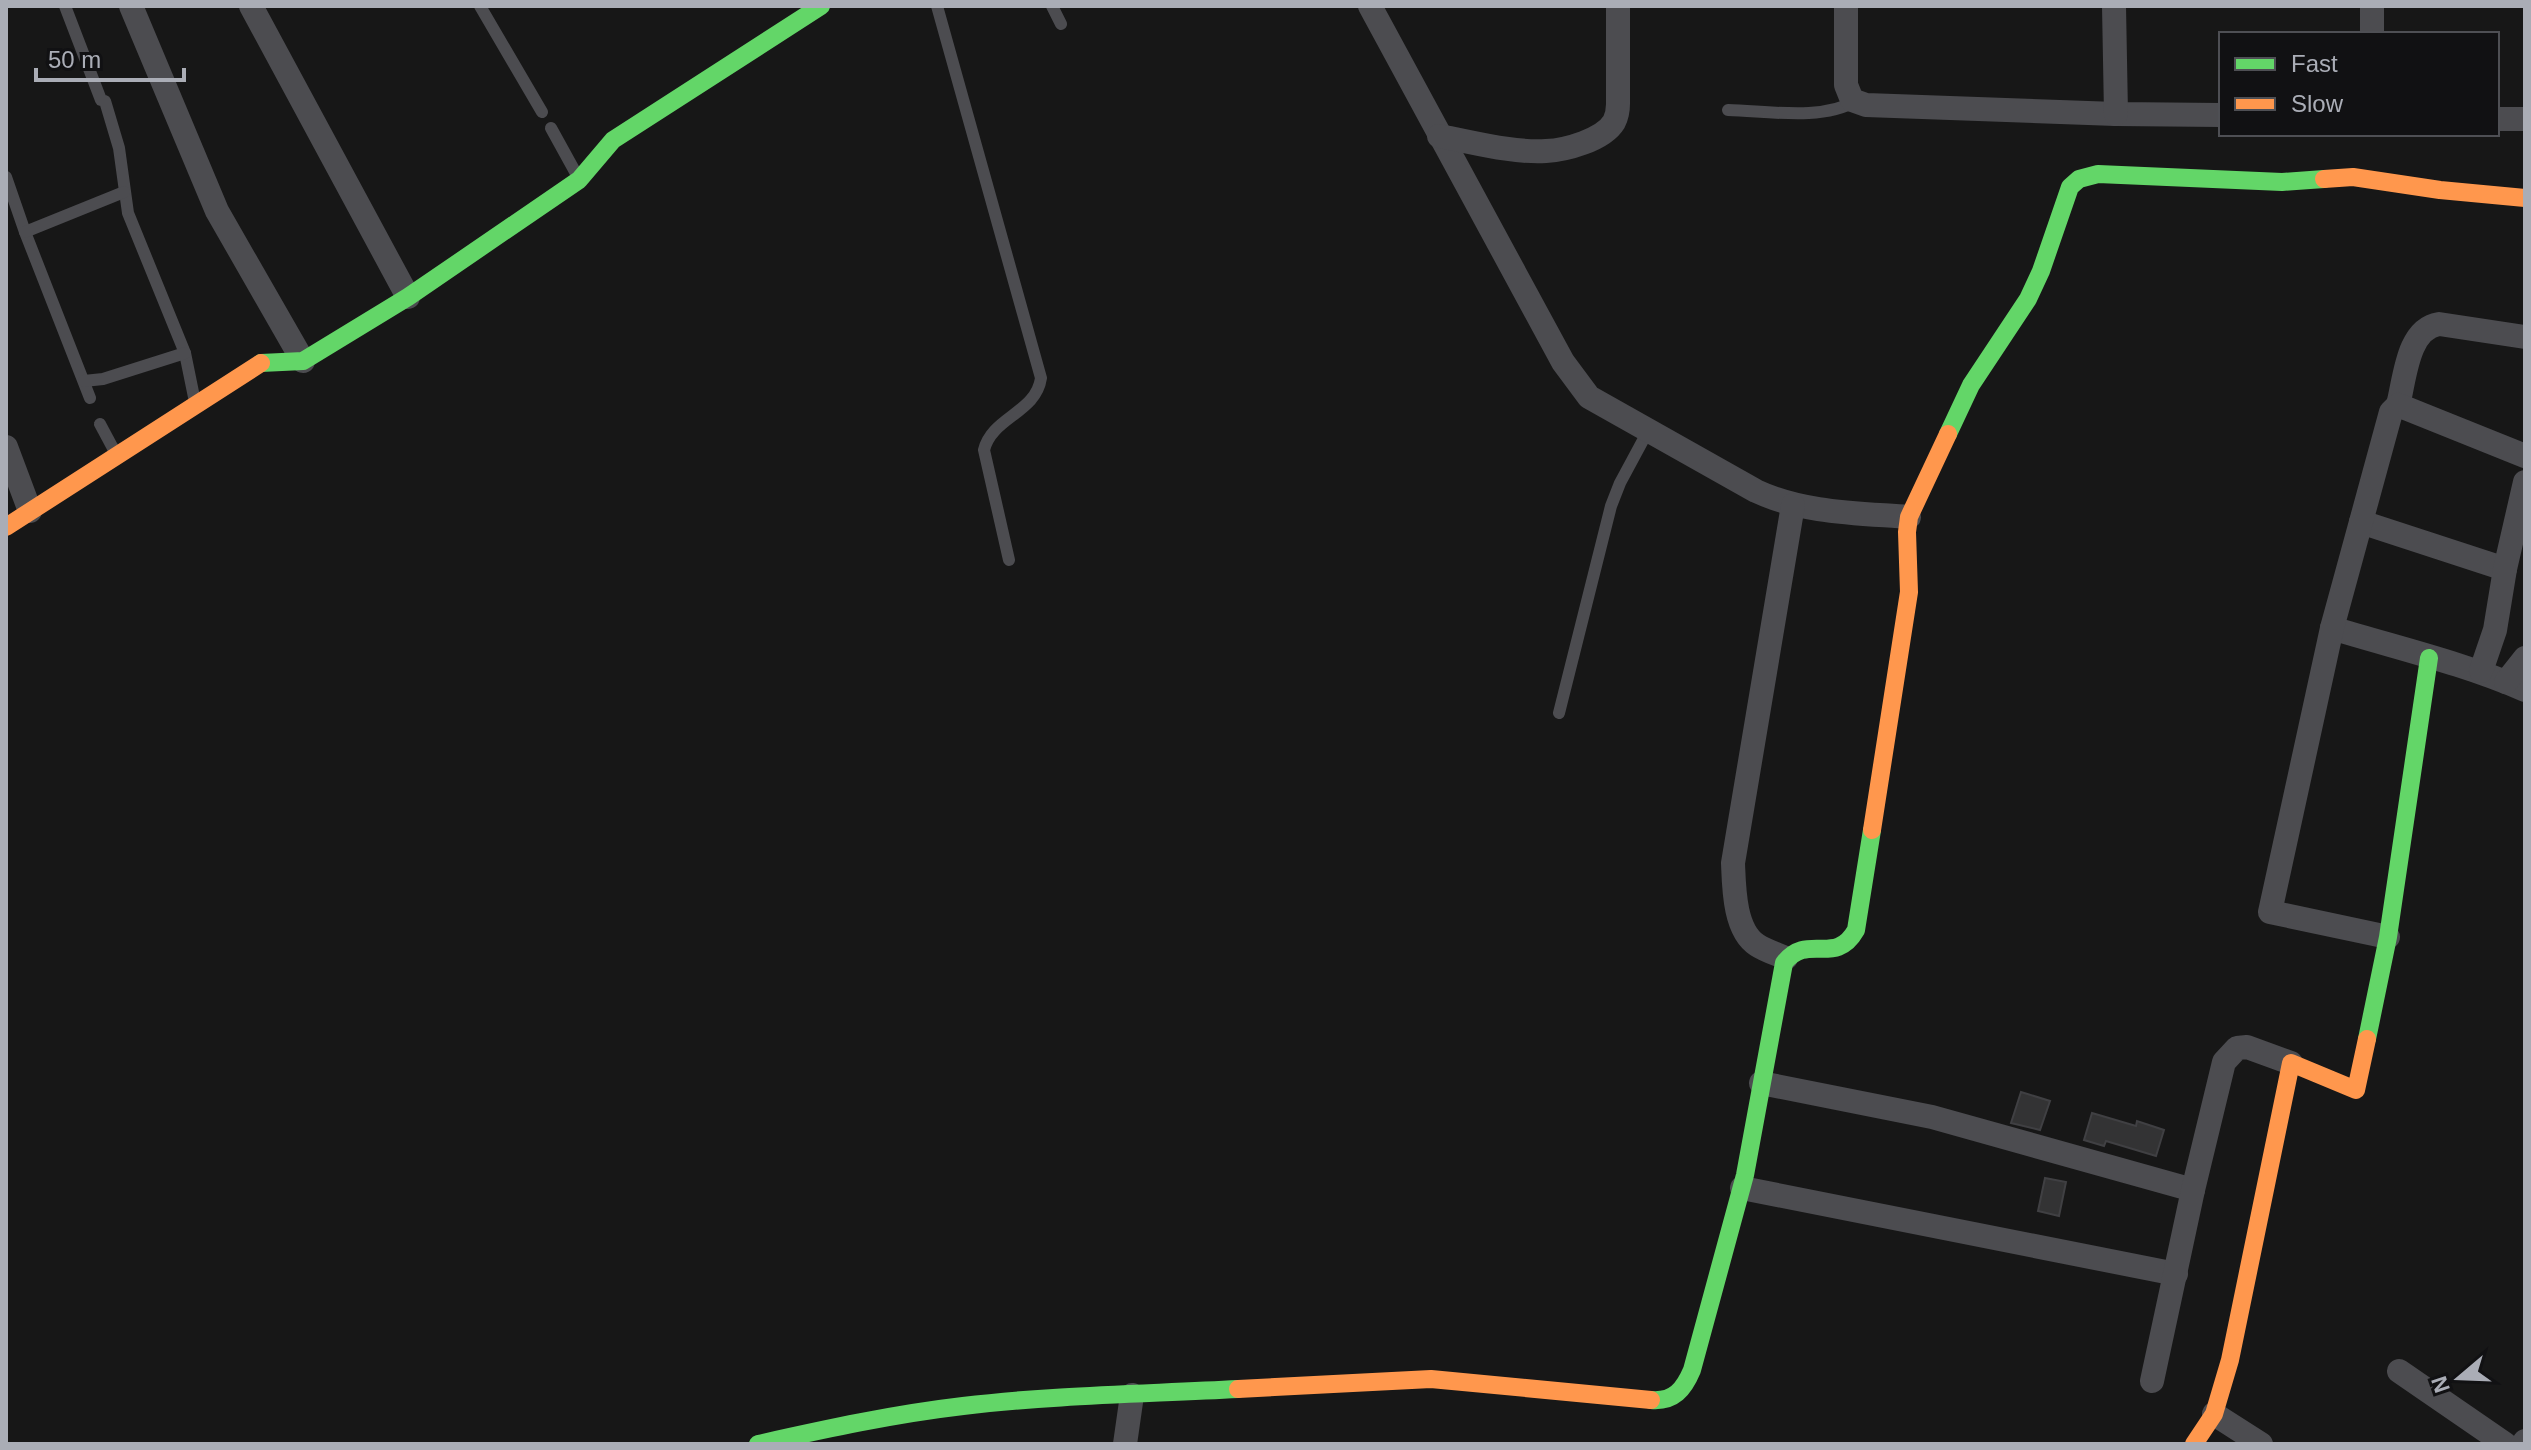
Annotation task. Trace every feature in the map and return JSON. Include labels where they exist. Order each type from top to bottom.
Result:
[{"type":"street","points":[[131,6],[217,211],[303,361]]},
{"type":"street","points":[[251,6],[408,297]]},
{"type":"street","points":[[6,527],[259,363],[303,361],[408,297],[579,180],[613,140],[821,6]]},
{"type":"street","points":[[1370,6],[1563,362],[1589,397],[1779,502],[1909,517]]},
{"type":"street","points":[[1439,136],[1546,151],[1570,147],[1595,138],[1610,128],[1616,119],[1618,104],[1618,6]]},
{"type":"street","points":[[1846,6],[1846,85],[1852,100],[1866,105],[2219,115]]},
{"type":"street","points":[[2114,6],[2116,114]]},
{"type":"street","points":[[2372,6],[2372,32]]},
{"type":"street","points":[[2499,119],[2525,119]]},
{"type":"street","points":[[758,1444],[961,1406],[1431,1379],[1658,1401],[1674,1399],[1684,1389],[1692,1370],[1742,1188],[1786,958],[1797,949],[1845,947],[1856,930],[1909,592],[1909,517],[1971,385],[2028,299],[2070,187],[2079,179],[2098,174],[2282,182],[2353,177],[2525,198]]},
{"type":"street","points":[[2388,937],[2270,912],[2332,628],[2391,412],[2398,405],[2419,334],[2429,326],[2439,324],[2525,337]]},
{"type":"street","points":[[2398,405],[2525,456]]},
{"type":"street","points":[[6,447],[30,511]]},
{"type":"street","points":[[2481,671],[2495,630],[2505,569],[2523,496]]},
{"type":"street","points":[[1786,958],[1759,947],[1749,939],[1737,900],[1733,863],[1793,505]]},
{"type":"street","points":[[2361,522],[2505,569]]},
{"type":"street","points":[[2332,628],[2481,671],[2515,686],[2525,658]]},
{"type":"street","points":[[2152,1381],[2224,1062],[2237,1048],[2247,1047],[2356,1090],[2388,937],[2429,658]]},
{"type":"street","points":[[2194,1444],[2214,1414],[2230,1360],[2291,1063]]},
{"type":"street","points":[[1761,1083],[1932,1117],[2193,1190]]},
{"type":"street","points":[[1742,1188],[2176,1274]]},
{"type":"street","points":[[2399,1371],[2505,1444]]},
{"type":"street","points":[[1125,1444],[1132,1395]]},
{"type":"street","points":[[2214,1414],[2261,1444]]},
{"type":"lane","points":[[65,6],[101,100],[105,101],[109,110],[119,148],[128,213],[185,353],[195,404]]},
{"type":"lane","points":[[480,6],[542,112]]},
{"type":"lane","points":[[937,6],[1041,378],[1035,396],[993,430],[984,450],[1009,560]]},
{"type":"lane","points":[[1052,6],[1061,24]]},
{"type":"lane","points":[[1728,110],[1823,113],[1842,110],[1856,101]]},
{"type":"lane","points":[[551,128],[579,180]]},
{"type":"lane","points":[[6,177],[90,398]]},
{"type":"lane","points":[[25,232],[124,192]]},
{"type":"lane","points":[[84,381],[103,379],[185,353]]},
{"type":"lane","points":[[100,424],[117,455]]},
{"type":"lane","points":[[1559,713],[1611,506],[1648,431]]},
{"type":"building","points":[[2021,1092],[2050,1101],[2040,1130],[2011,1123]]},
{"type":"building","points":[[2092,1113],[2136,1126],[2137,1121],[2164,1130],[2156,1156],[2106,1141],[2104,1146],[2084,1140]]},
{"type":"building","points":[[2045,1178],[2066,1182],[2059,1216],[2038,1211]]},
{"type":"traffic: fast","points":[[261,363],[303,361],[408,297],[579,180],[613,140],[821,6]]},
{"type":"traffic: fast","points":[[1948,434],[1971,385],[2028,299],[2070,187],[2079,179],[2098,174],[2282,182],[2324,179]]},
{"type":"traffic: fast","points":[[2367,1039],[2388,937],[2429,658]]},
{"type":"traffic: fast","points":[[1651,1400],[1666,1399],[1677,1393],[1692,1370],[1745,1175],[1784,963],[1802,950],[1839,946],[1848,941],[1856,930],[1872,830]]},
{"type":"traffic: fast","points":[[758,1444],[885,1418],[997,1402],[1238,1389]]},
{"type":"traffic: slow","points":[[2324,179],[2353,177],[2525,198]]},
{"type":"traffic: slow","points":[[6,527],[261,363]]},
{"type":"traffic: slow","points":[[1872,830],[1909,592],[1909,517],[1948,434]]},
{"type":"traffic: slow","points":[[2194,1444],[2214,1414],[2230,1360],[2291,1063],[2356,1090],[2367,1039]]},
{"type":"traffic: slow","points":[[1238,1389],[1431,1379],[1651,1400]]}]
